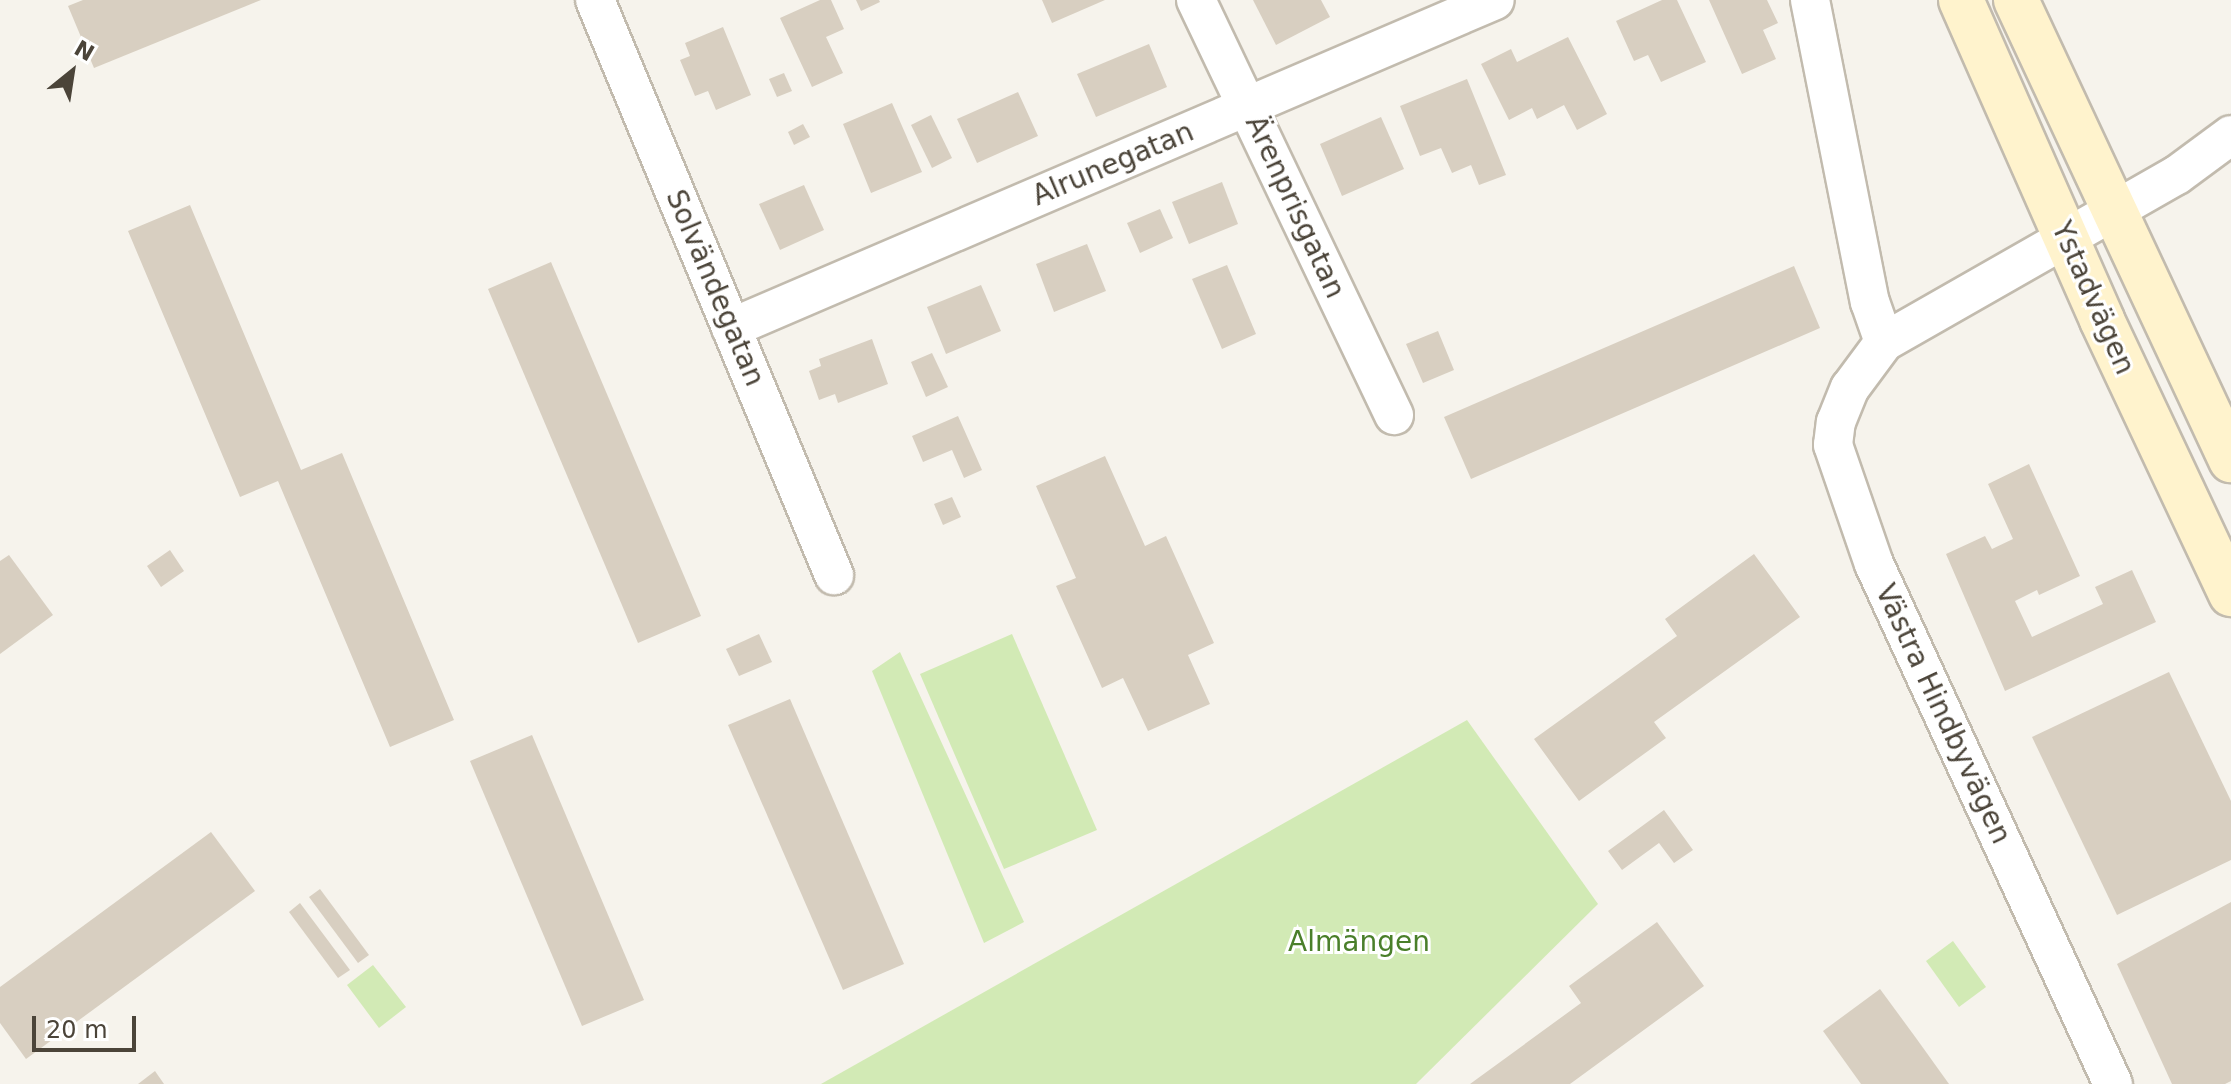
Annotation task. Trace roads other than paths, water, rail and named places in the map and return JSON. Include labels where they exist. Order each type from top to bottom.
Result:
[{"type":"main road","name":"Ystadvägen","points":[[1961,0],[2065,238],[2231,594]]},
{"type":"main road","name":"Ystadvägen","points":[[2016,0],[2231,460]]},
{"type":"street","name":"Ärenprisgatan","points":[[1196,0],[1394,415]]},
{"type":"street","name":"Alrunegatan","points":[[731,328],[1495,0]]},
{"type":"street","points":[[1810,0],[1870,302],[1884,342]]},
{"type":"street","name":"Solvändegatan","points":[[603,2],[731,328],[834,575]]},
{"type":"street","name":"Västra Hindbyvägen","points":[[2113,1084],[1874,564],[1833,445],[1836,422],[1850,388],[1884,342],[2177,175],[2231,135]]},
{"type":"park label","name":"Almängen","points":[[1359,942]]}]
